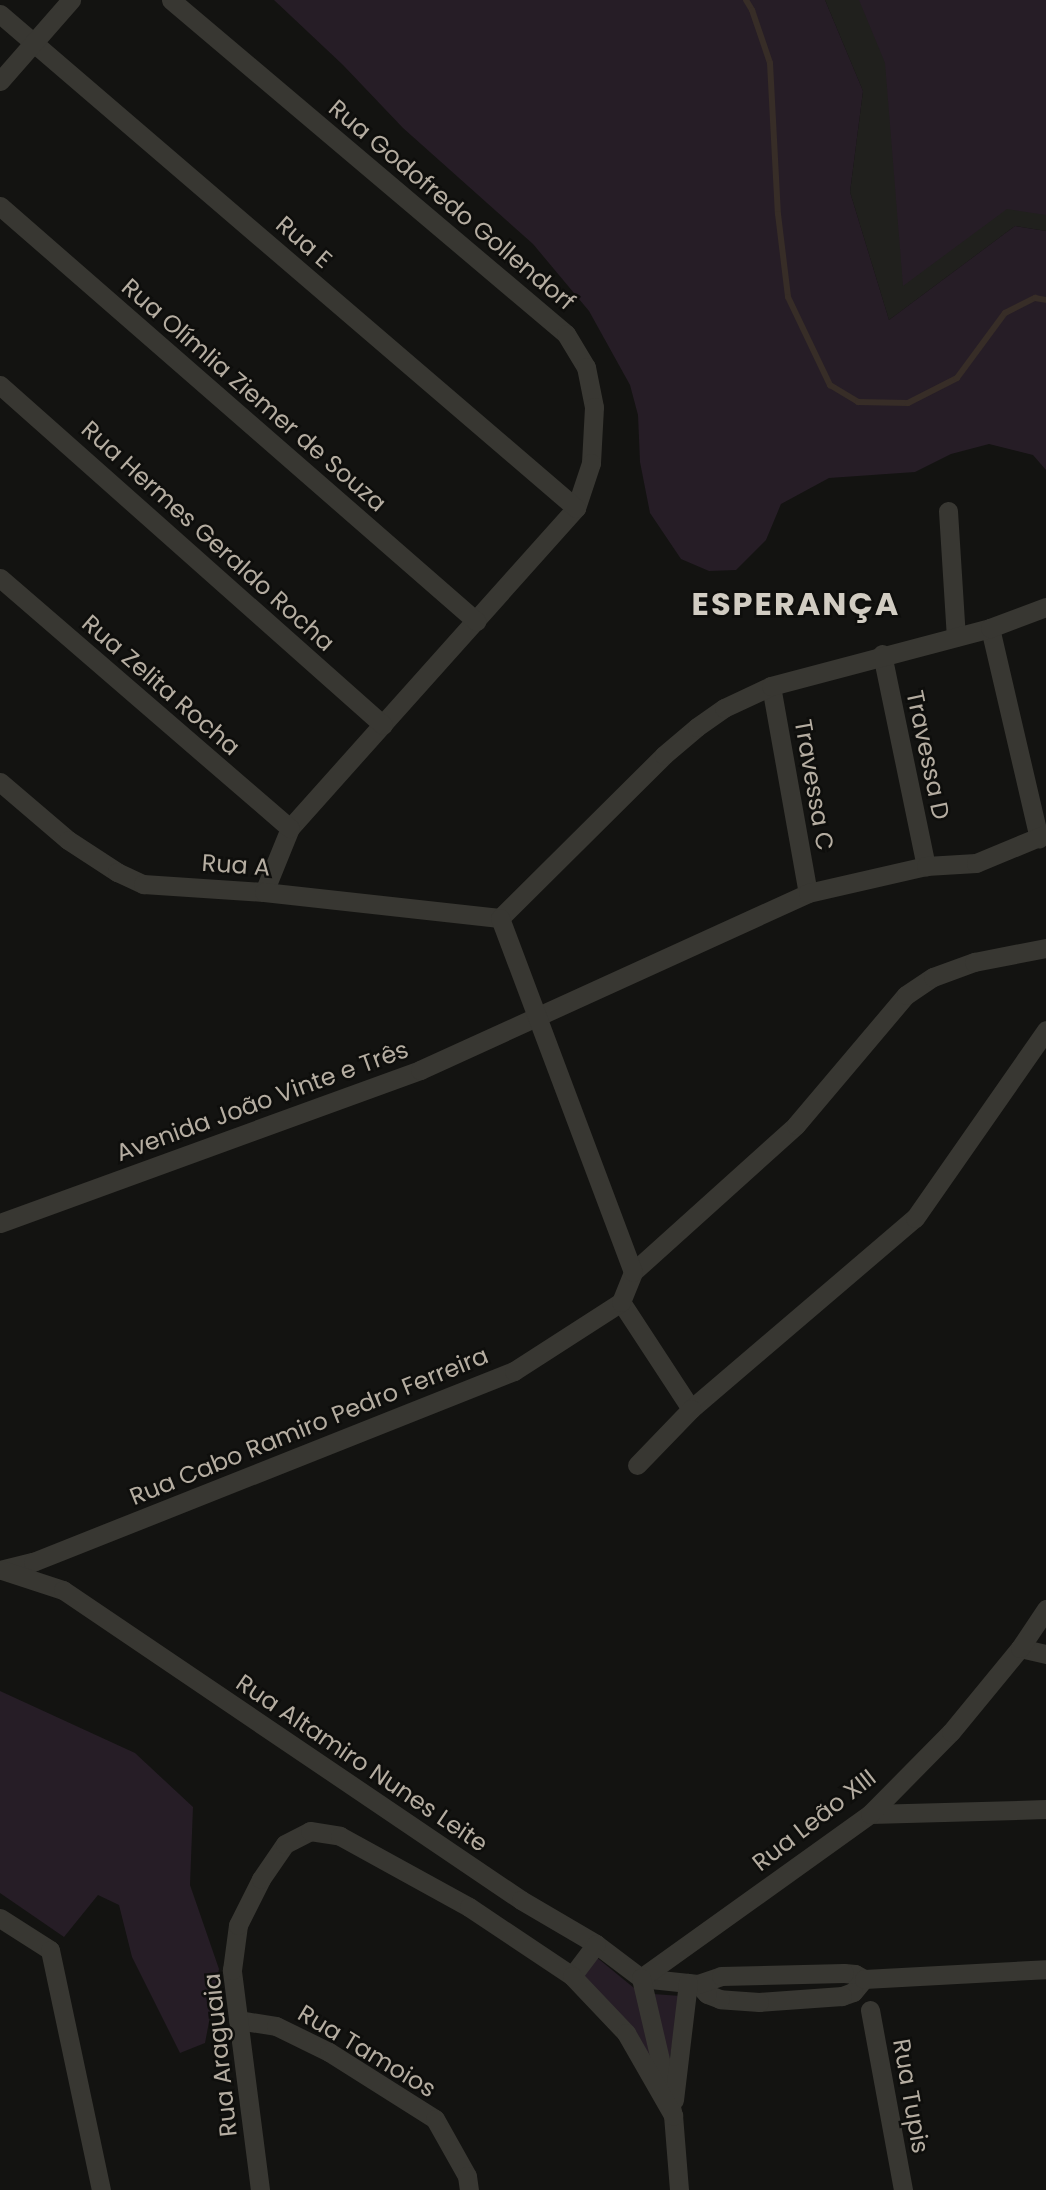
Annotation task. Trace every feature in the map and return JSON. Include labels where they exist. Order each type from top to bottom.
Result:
[{"type":"street","points":[[0,81],[71,0]]},
{"type":"street","name":"Rua Godofredo Gollendorf","points":[[171,0],[566,334],[586,366],[594,407],[591,463],[576,508],[290,828],[264,892]]},
{"type":"street","name":"Rua E","points":[[0,14],[576,508]]},
{"type":"street","name":"Rua Olímlia Ziemer de Souza","points":[[0,206],[476,621]]},
{"type":"street","name":"Rua Hermes Geraldo Rocha","points":[[0,385],[383,724]]},
{"type":"street","points":[[948,511],[956,637]]},
{"type":"street","name":"Rua Zelita Rocha","points":[[0,578],[290,828]]},
{"type":"street","points":[[633,1272],[500,918],[697,726],[724,708],[771,685],[990,628],[1046,607]]},
{"type":"street","points":[[990,628],[1042,836]]},
{"type":"street","name":"Travessa D","points":[[882,654],[926,866]]},
{"type":"street","name":"Travessa C","points":[[771,685],[808,893]]},
{"type":"street","name":"Rua A","points":[[0,782],[68,840],[117,872],[143,884],[264,892],[500,918]]},
{"type":"street","name":"Avenida João Vinte e Três","points":[[0,1223],[420,1070],[808,893],[926,866],[976,863],[1042,836]]},
{"type":"street","points":[[691,1409],[621,1302],[633,1272],[796,1125],[906,995],[933,977],[974,962],[1046,948]]},
{"type":"street","points":[[637,1465],[691,1409],[915,1218],[1046,1030]]},
{"type":"street","name":"Rua Cabo Ramiro Pedro Ferreira","points":[[1,1570],[33,1562],[514,1371],[621,1302]]},
{"type":"street","name":"Rua Altamiro Nunes Leite","points":[[1,1570],[63,1591],[522,1900],[596,1944],[641,1978]]},
{"type":"street","name":"Rua Leão XIII","points":[[641,1978],[870,1814],[951,1732],[1020,1648],[1046,1609]]},
{"type":"street","points":[[1020,1648],[1046,1654]]},
{"type":"street","points":[[870,1814],[1046,1810]]},
{"type":"street","name":"Rua Araguaia","points":[[260,2190],[232,1970],[238,1926],[261,1879],[285,1844],[310,1830],[340,1836],[469,1907],[572,1976]]},
{"type":"street","points":[[0,1918],[50,1950],[101,2190]]},
{"type":"street","points":[[596,1944],[572,1976],[626,2033],[673,2115]]},
{"type":"street","points":[[679,2190],[673,2115],[641,1978],[693,1984],[721,1976],[844,1973],[855,1974],[864,1979],[1046,1969]]},
{"type":"street","points":[[673,2115],[693,1984]]},
{"type":"street","name":"Rua Tupis","points":[[870,2010],[903,2190]]},
{"type":"street","name":"Rua Tamoios","points":[[238,2020],[276,2026],[329,2052],[435,2119],[467,2176],[469,2190]]},
{"type":"shaded area","points":[[274,0],[825,0],[863,91],[850,192],[889,320],[1015,226],[1046,231],[1046,470],[1033,455],[989,444],[951,454],[915,472],[829,478],[781,504],[766,540],[736,570],[709,571],[681,559],[650,513],[640,462],[638,415],[630,385],[589,311],[533,244],[403,128],[343,65]]},
{"type":"shaded area","points":[[825,0],[1046,0],[1046,231],[1015,226],[889,320],[850,192],[863,91]]},
{"type":"shaded area","points":[[859,0],[1046,0],[1046,215],[1007,209],[903,286],[885,63]]},
{"type":"shaded area","points":[[0,1691],[135,1753],[193,1807],[190,1885],[219,1969],[205,2043],[180,2053],[132,1957],[119,1905],[98,1895],[64,1937],[0,1893]]},
{"type":"shaded area","points":[[595,1956],[645,1997],[659,2080],[581,1976]]},
{"type":"shaded area","points":[[653,1994],[681,1996],[666,2079]]},
{"type":"waterway","points":[[746,0],[770,63],[778,214],[788,297],[830,385],[858,402],[908,403],[957,378],[1005,313],[1035,298],[1046,300]]},
{"type":"district","name":"ESPERANÇA","points":[[796,604]]}]
